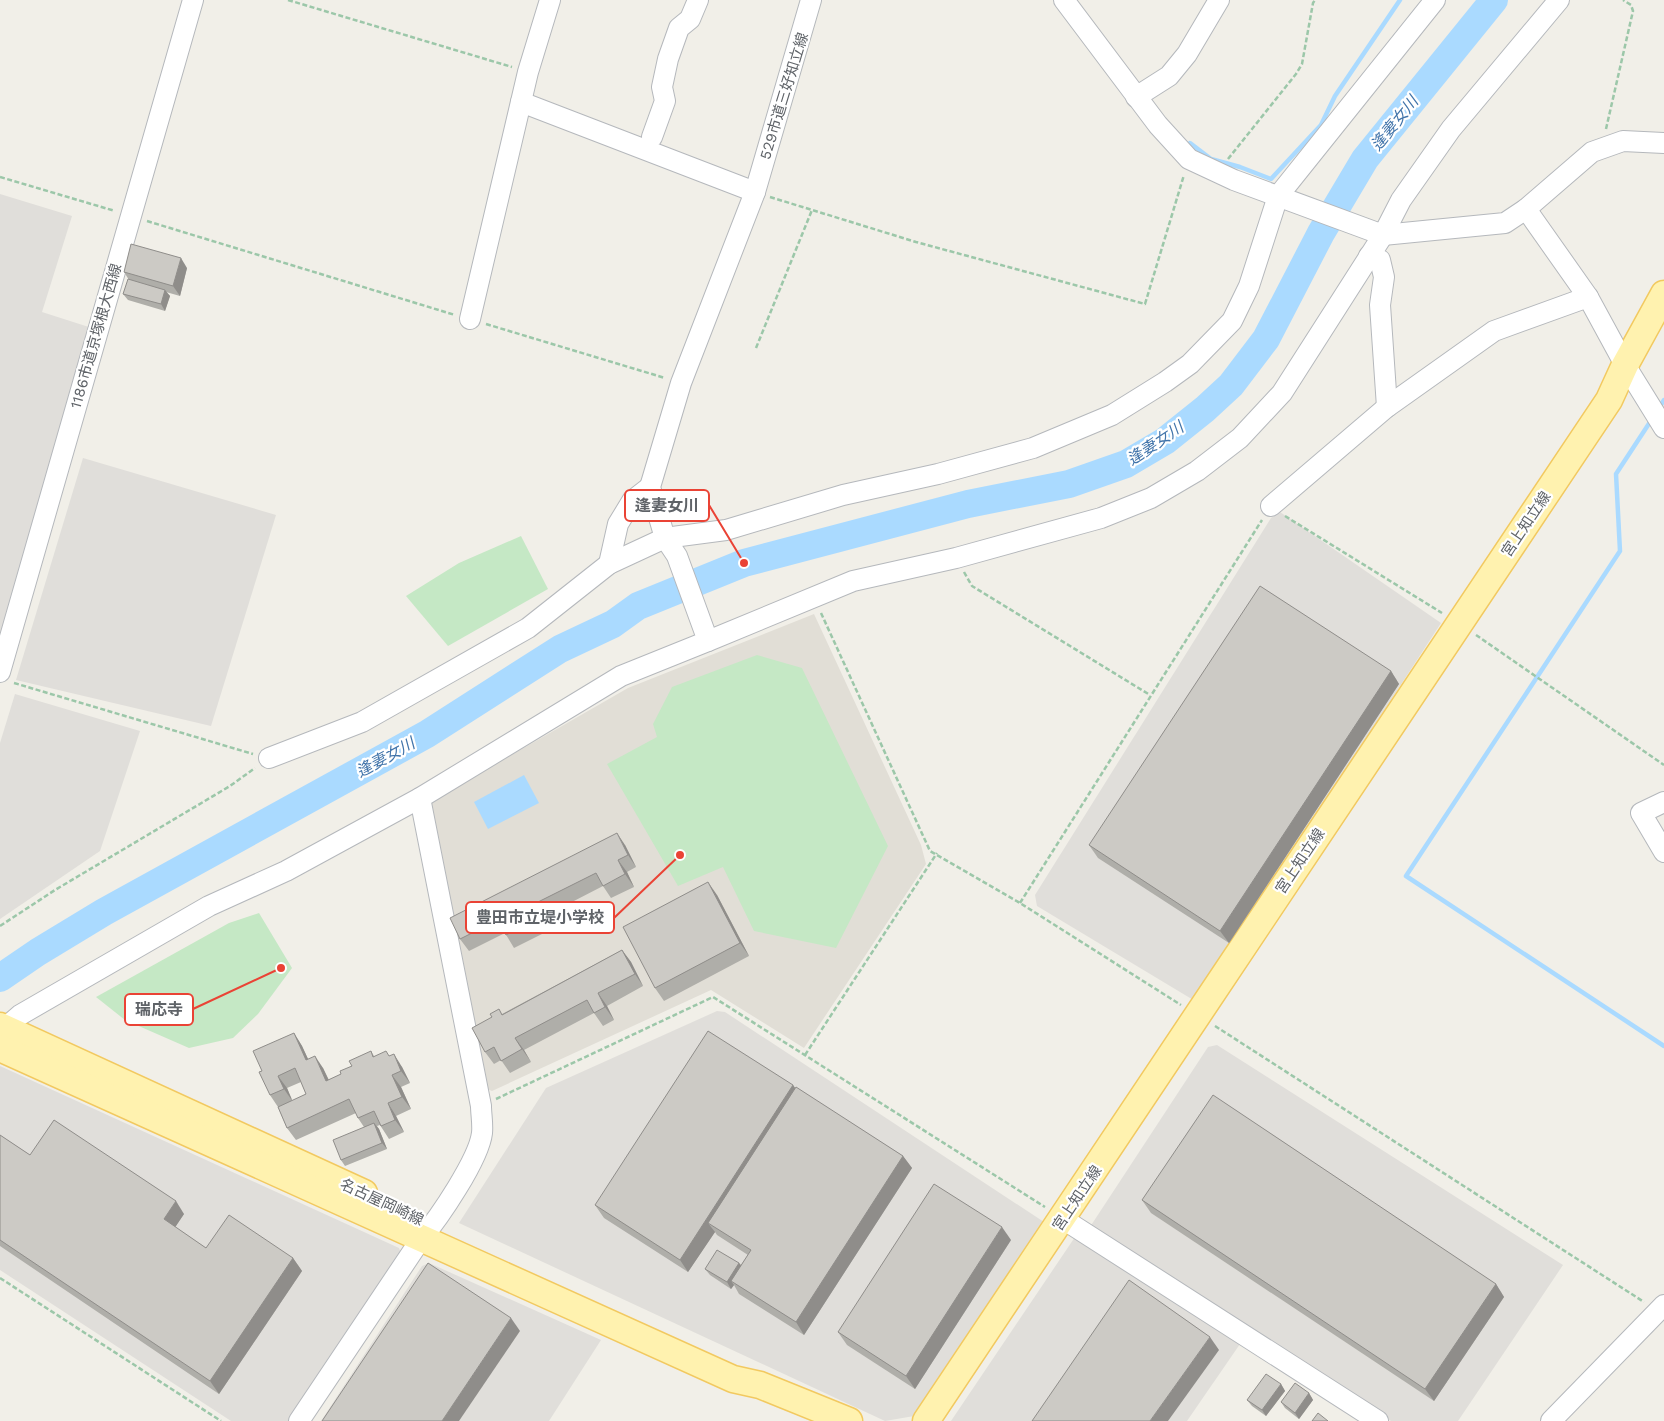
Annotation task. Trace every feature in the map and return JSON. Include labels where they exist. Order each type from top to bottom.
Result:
[{"type":"main road","name":"宮上知立線","points":[[926,1421],[1063,1219],[1458,623],[1609,400],[1625,365],[1664,294]]},
{"type":"main road","name":"名古屋岡崎線","points":[[2,1034],[427,1232],[733,1379],[760,1384],[849,1421]]},
{"type":"street","name":"1186市道京塚根大西線","points":[[5,676],[131,216],[193,0]]},
{"type":"street","points":[[470,319],[528,72],[550,0]]},
{"type":"street","points":[[652,137],[665,101],[662,87],[668,58],[679,28],[690,19],[698,0]]},
{"type":"street","name":"529市道三好知立線","points":[[650,486],[681,383],[755,192],[812,0]]},
{"type":"street","points":[[1064,0],[1136,98],[1189,160],[1216,173],[1283,199],[1377,232],[1494,225],[1511,220],[1592,152],[1623,141],[1664,143]]},
{"type":"street","points":[[1136,98],[1169,76],[1187,54],[1219,0]]},
{"type":"street","points":[[269,758],[362,722],[528,628],[609,564],[665,538],[726,530],[843,495],[938,474],[1033,448],[1112,415],[1190,364],[1232,321],[1249,286],[1283,199],[1434,0]]},
{"type":"street","points":[[2,1034],[20,1015],[209,906],[286,871],[420,798],[621,676],[706,635],[814,597],[853,581],[956,558],[1101,518],[1151,498],[1197,471],[1240,438],[1269,409],[1321,335],[1369,256],[1377,232],[1450,129],[1559,0]]},
{"type":"street","points":[[521,102],[755,192]]},
{"type":"street","points":[[1526,209],[1588,297],[1625,365],[1664,428]]},
{"type":"street","points":[[1369,256],[1380,260],[1384,277],[1380,305],[1386,407]]},
{"type":"street","points":[[1271,506],[1386,407],[1494,331],[1588,297]]},
{"type":"street","points":[[609,564],[618,524],[632,501],[650,486],[665,538],[677,556],[706,635]]},
{"type":"street","points":[[299,1421],[466,1171],[482,1134],[481,1106],[420,798]]},
{"type":"street","points":[[1664,802],[1641,813],[1664,852]]},
{"type":"street","points":[[1063,1219],[1378,1421]]},
{"type":"street","points":[[1551,1421],[1661,1308]]},
{"type":"path","points":[[288,0],[528,72]]},
{"type":"path","points":[[1216,173],[1302,64],[1315,0]]},
{"type":"path","points":[[1607,146],[1604,136],[1633,11],[1631,6],[1623,0]]},
{"type":"path","points":[[755,192],[916,242],[1145,304],[1189,160]]},
{"type":"path","points":[[0,177],[681,383]]},
{"type":"path","points":[[756,348],[812,210]]},
{"type":"path","points":[[1020,903],[1271,506],[1458,623],[1664,765]]},
{"type":"path","points":[[956,558],[972,586],[1150,695]]},
{"type":"path","points":[[814,597],[930,851],[937,853],[1020,903],[1661,1308]]},
{"type":"path","points":[[5,676],[269,758]]},
{"type":"path","points":[[0,926],[230,786],[269,758]]},
{"type":"path","points":[[805,1056],[937,853]]},
{"type":"path","points":[[481,1106],[713,997],[1063,1219]]},
{"type":"path","points":[[0,1278],[221,1421]]},
{"type":"shaded area","points":[[0,194],[72,216],[42,312],[95,329],[0,652]]},
{"type":"shaded area","points":[[83,458],[276,515],[211,726],[16,680]]},
{"type":"shaded area","points":[[1280,512],[1441,623],[1195,1001],[1037,906],[1035,895],[1271,518]]},
{"type":"shaded area","points":[[814,614],[921,845],[926,864],[804,1048],[711,990],[492,1091],[483,1087],[428,811],[433,800],[628,688]]},
{"type":"shaded area","points":[[15,694],[140,731],[100,851],[0,919],[0,743]]},
{"type":"shaded area","points":[[717,1011],[725,1012],[1047,1224],[920,1415],[885,1421],[459,1223],[546,1088]]},
{"type":"shaded area","points":[[1217,1045],[1563,1265],[1458,1421],[1391,1421],[1088,1230],[1208,1047]]},
{"type":"shaded area","points":[[0,1066],[399,1248],[402,1256],[295,1421],[231,1421],[0,1270]]},
{"type":"shaded area","points":[[1075,1237],[1240,1344],[1187,1421],[951,1421]]},
{"type":"shaded area","points":[[429,1263],[601,1340],[549,1421],[321,1421],[422,1266]]},
{"type":"green space","points":[[521,536],[548,589],[448,646],[406,596],[459,563]]},
{"type":"green space","points":[[757,655],[802,668],[888,846],[836,948],[754,931],[723,867],[678,886],[607,764],[657,737],[653,724],[672,687]]},
{"type":"green space","points":[[259,913],[292,968],[258,1014],[233,1038],[189,1048],[125,1020],[96,997],[229,923]]},
{"type":"water","points":[[524,775],[539,803],[488,829],[474,802]]},
{"type":"building","points":[[131,244],[181,258],[173,286],[124,272]]},
{"type":"building","points":[[128,279],[165,290],[161,304],[123,294]]},
{"type":"building","points":[[1260,586],[1391,671],[1220,931],[1089,845]]},
{"type":"building","points":[[617,833],[628,855],[618,860],[625,874],[603,886],[596,873],[530,906],[537,919],[506,935],[498,920],[460,939],[450,918]]},
{"type":"building","points":[[708,882],[740,943],[655,988],[623,927]]},
{"type":"building","points":[[622,950],[635,974],[598,993],[605,1007],[594,1013],[587,1000],[515,1038],[522,1049],[501,1061],[494,1047],[485,1052],[472,1028],[492,1017],[490,1014],[499,1009],[502,1015]]},
{"type":"building","points":[[708,1031],[793,1085],[680,1260],[595,1205]]},
{"type":"building","points":[[294,1033],[306,1060],[315,1056],[326,1081],[341,1074],[340,1071],[352,1066],[349,1061],[371,1051],[373,1057],[386,1051],[389,1056],[394,1054],[401,1071],[392,1075],[402,1097],[388,1103],[395,1120],[381,1126],[374,1111],[358,1118],[349,1099],[287,1128],[278,1107],[306,1094],[295,1068],[278,1076],[284,1089],[270,1095],[259,1072],[262,1071],[253,1051]]},
{"type":"building","points":[[796,1087],[903,1156],[796,1322],[731,1281],[751,1250],[708,1223]]},
{"type":"building","points":[[1213,1095],[1496,1284],[1425,1389],[1142,1200]]},
{"type":"building","points":[[54,1120],[176,1201],[164,1219],[206,1248],[229,1215],[293,1258],[210,1381],[0,1240],[0,1135],[30,1155]]},
{"type":"building","points":[[374,1123],[382,1143],[341,1160],[333,1140]]},
{"type":"building","points":[[934,1184],[1002,1227],[906,1376],[838,1332]]},
{"type":"building","points":[[717,1250],[739,1263],[727,1282],[705,1269]]},
{"type":"building","points":[[428,1263],[511,1318],[442,1421],[322,1421]]},
{"type":"building","points":[[1129,1280],[1210,1337],[1150,1421],[1032,1421]]},
{"type":"building","points":[[1266,1374],[1281,1384],[1262,1410],[1247,1400]]},
{"type":"building","points":[[1295,1383],[1309,1393],[1295,1413],[1281,1402]]},
{"type":"building","points":[[1318,1413],[1328,1421],[1312,1421]]},
{"type":"waterway","points":[[1186,149],[1190,143],[1211,159],[1240,167],[1271,179],[1321,125],[1335,96],[1400,0]]},
{"type":"waterway","name":"逢妻女川","points":[[0,978],[38,952],[104,912],[427,734],[560,649],[613,624],[638,606],[744,563],[968,504],[1069,484],[1126,464],[1165,441],[1231,385],[1266,339],[1321,233],[1365,159],[1494,0]]},
{"type":"waterway","points":[[1659,408],[1664,400]]},
{"type":"waterway","points":[[1652,419],[1616,474],[1620,551],[1406,876],[1664,1046]]},
{"type":"place","name":"逢妻女川","points":[[744,563]]},
{"type":"place","name":"豊田市立堤小学校","points":[[680,855]]},
{"type":"place","name":"瑞応寺","points":[[281,968]]}]
